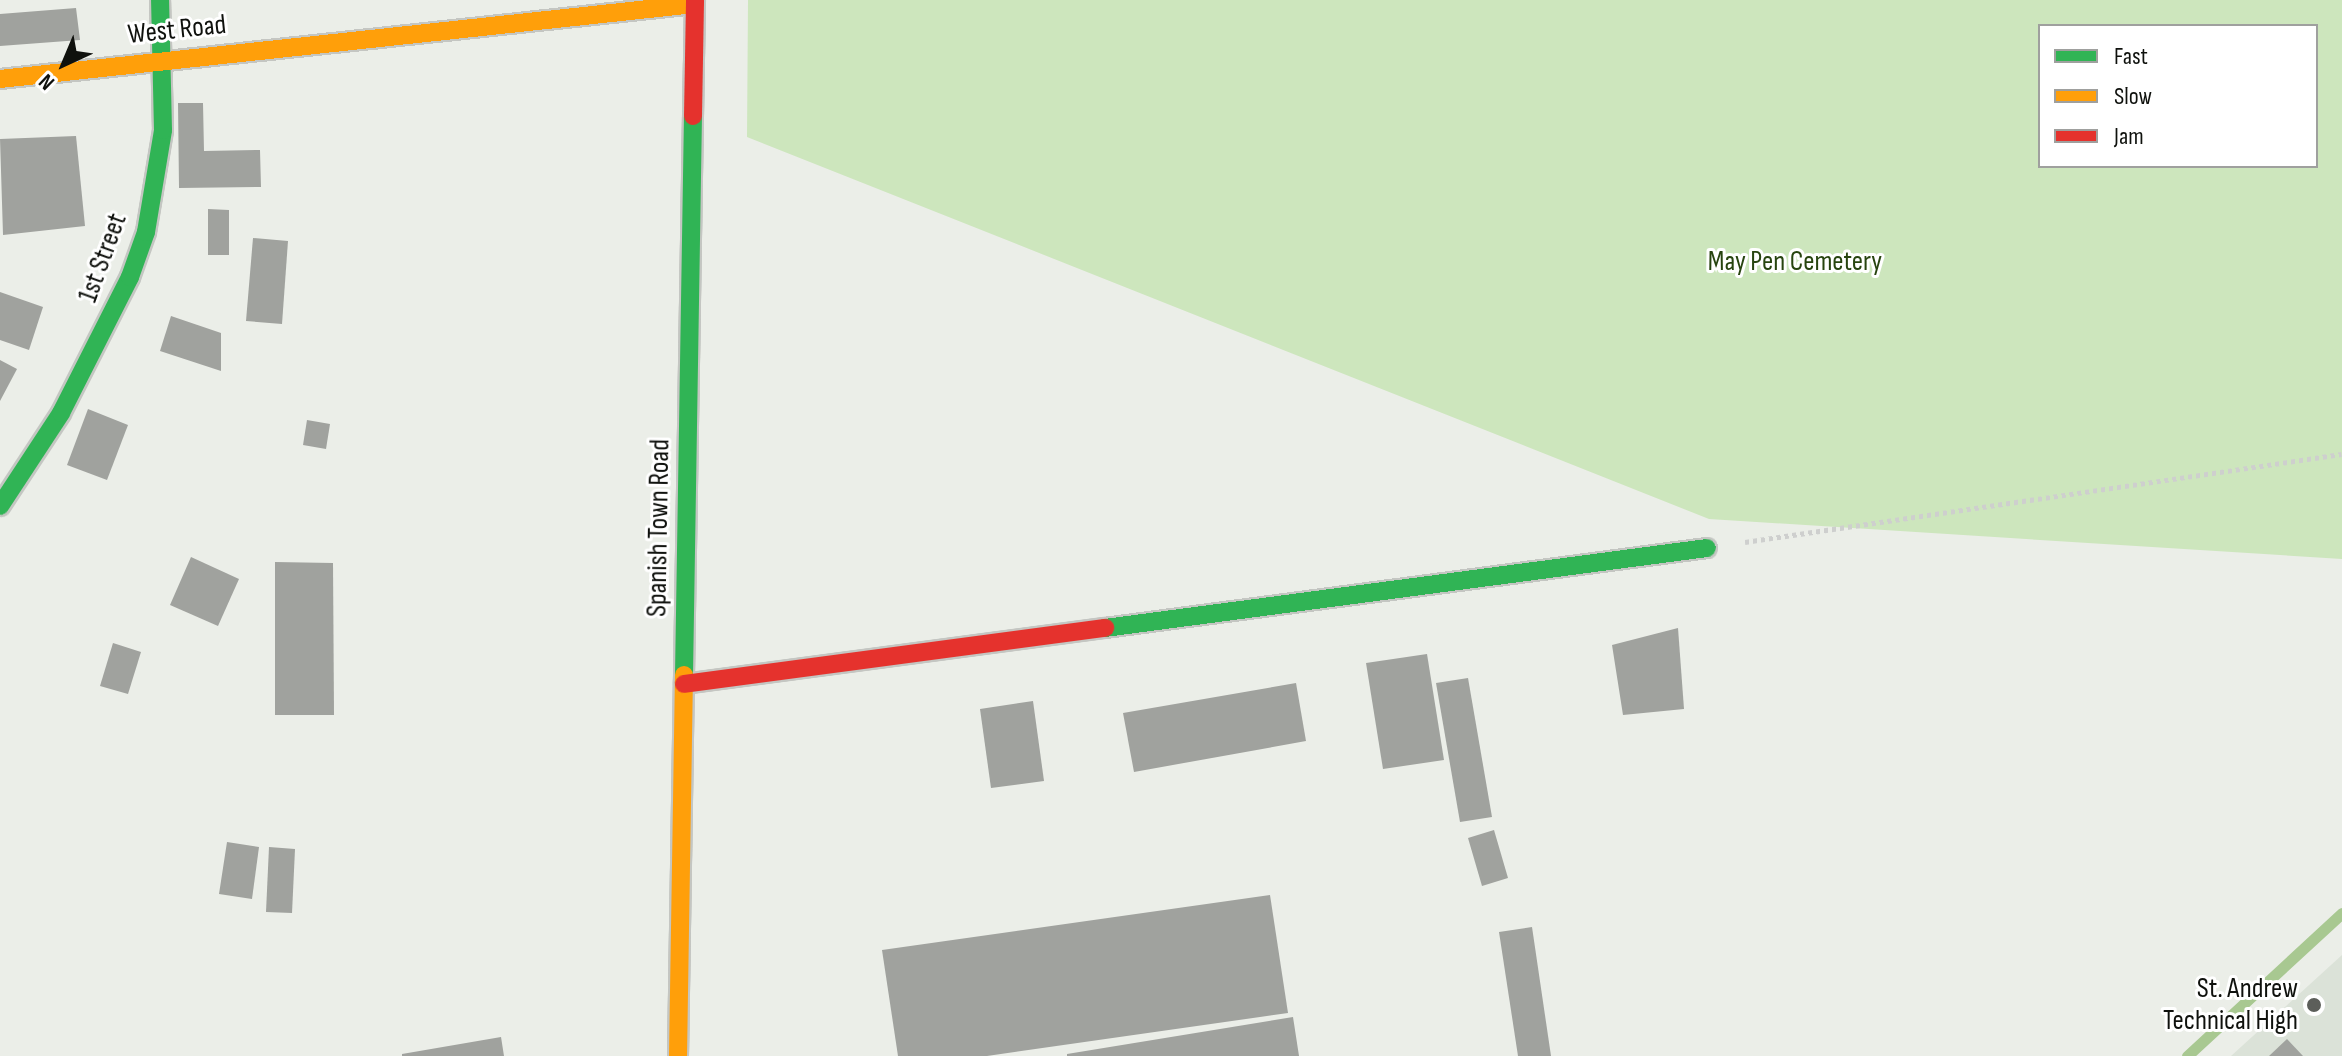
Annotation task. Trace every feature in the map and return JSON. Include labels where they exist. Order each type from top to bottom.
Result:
[{"type":"street","name":"1st Street","points":[[0,506],[61,413],[130,277],[146,232],[155,178],[164,60],[160,0]]},
{"type":"street","name":"West Road","points":[[0,79],[695,2]]},
{"type":"street","name":"Spanish Town Road","points":[[678,1056],[695,2]]},
{"type":"street","points":[[684,684],[1707,548]]},
{"type":"path","points":[[1707,548],[2342,454]]},
{"type":"shaded area","name":"St. Andrew Technical High","points":[[2342,955],[2342,1056],[2231,1056]]},
{"type":"green space","name":"May Pen Cemetery","points":[[748,0],[2342,0],[2342,559],[1709,519],[747,137]]},
{"type":"building","points":[[76,8],[80,40],[0,46],[0,14]]},
{"type":"building","points":[[178,103],[203,103],[204,151],[260,150],[261,187],[179,188]]},
{"type":"building","points":[[76,136],[85,226],[3,235],[0,139]]},
{"type":"building","points":[[208,209],[229,210],[229,255],[208,255]]},
{"type":"building","points":[[253,238],[288,241],[282,324],[246,321]]},
{"type":"building","points":[[0,292],[43,307],[29,350],[0,340]]},
{"type":"building","points":[[171,316],[221,333],[221,371],[160,351]]},
{"type":"building","points":[[0,360],[17,369],[0,401]]},
{"type":"building","points":[[88,409],[128,425],[107,480],[67,465]]},
{"type":"building","points":[[307,420],[330,424],[326,449],[303,445]]},
{"type":"building","points":[[191,557],[239,579],[218,626],[170,605]]},
{"type":"building","points":[[275,562],[333,563],[334,715],[275,715]]},
{"type":"building","points":[[1678,628],[1684,709],[1623,715],[1612,645]]},
{"type":"building","points":[[113,643],[141,652],[128,694],[100,686]]},
{"type":"building","points":[[1427,654],[1444,760],[1383,769],[1366,663]]},
{"type":"building","points":[[1468,678],[1492,817],[1460,822],[1436,683]]},
{"type":"building","points":[[1296,683],[1306,741],[1134,772],[1123,713]]},
{"type":"building","points":[[1033,701],[1044,781],[991,788],[980,709]]},
{"type":"building","points":[[1494,830],[1508,878],[1482,886],[1468,838]]},
{"type":"building","points":[[227,842],[259,847],[252,899],[219,894]]},
{"type":"building","points":[[269,847],[295,849],[292,913],[266,912]]},
{"type":"building","points":[[1270,895],[1288,1013],[987,1056],[898,1056],[882,950]]},
{"type":"building","points":[[1532,927],[1551,1056],[1518,1056],[1499,932]]},
{"type":"building","points":[[1293,1017],[1299,1056],[1067,1056],[1067,1054]]},
{"type":"building","points":[[501,1037],[504,1056],[402,1056],[402,1054]]},
{"type":"building","points":[[2287,1039],[2303,1056],[2269,1056]]},
{"type":"waterway","points":[[2187,1056],[2342,913]]},
{"type":"traffic: fast","points":[[0,506],[61,413],[130,277],[146,232],[163,130],[160,0]]},
{"type":"traffic: fast","points":[[684,675],[693,116]]},
{"type":"traffic: fast","points":[[1105,628],[1707,548]]},
{"type":"traffic: slow","points":[[0,79],[695,4]]},
{"type":"traffic: slow","points":[[678,1056],[684,675]]},
{"type":"traffic: jam","points":[[693,116],[695,0]]},
{"type":"traffic: jam","points":[[684,684],[1105,628]]},
{"type":"place","name":"St. Andrew Technical High","points":[[2314,1005]]}]
